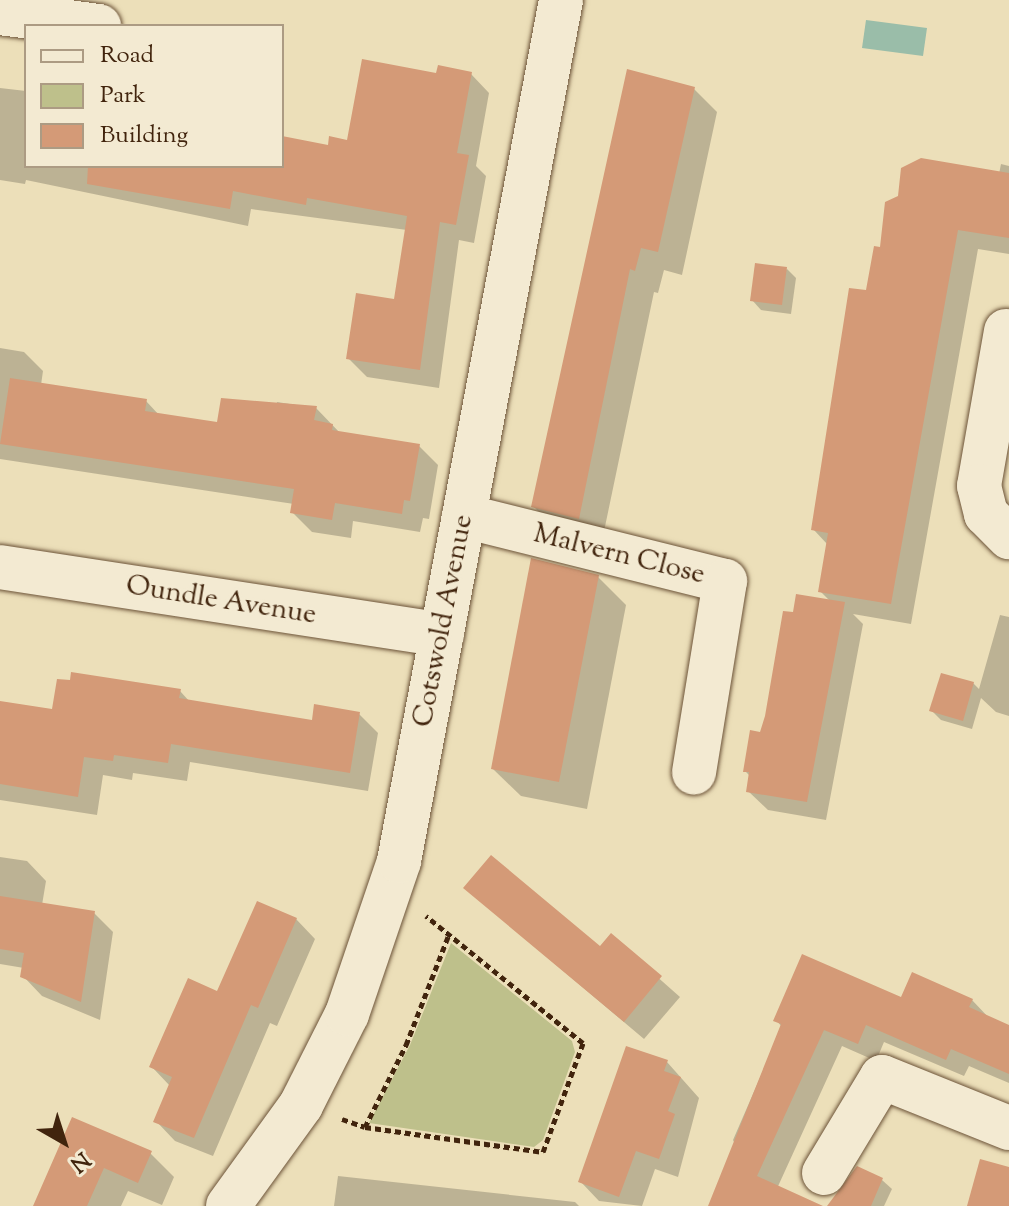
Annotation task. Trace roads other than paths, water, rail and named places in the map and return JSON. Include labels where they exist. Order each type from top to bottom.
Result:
[{"type":"street","name":"Cotswold Avenue","points":[[228,1206],[301,1105],[347,1014],[391,888],[442,635],[561,0]]},
{"type":"street","points":[[0,13],[84,24]]},
{"type":"street","points":[[1006,331],[979,486],[986,514],[1009,537]]},
{"type":"street","name":"Malvern Close","points":[[464,516],[725,581],[694,773]]},
{"type":"street","name":"Oundle Avenue","points":[[0,567],[442,635]]},
{"type":"street","points":[[824,1173],[882,1077],[1009,1128]]}]
